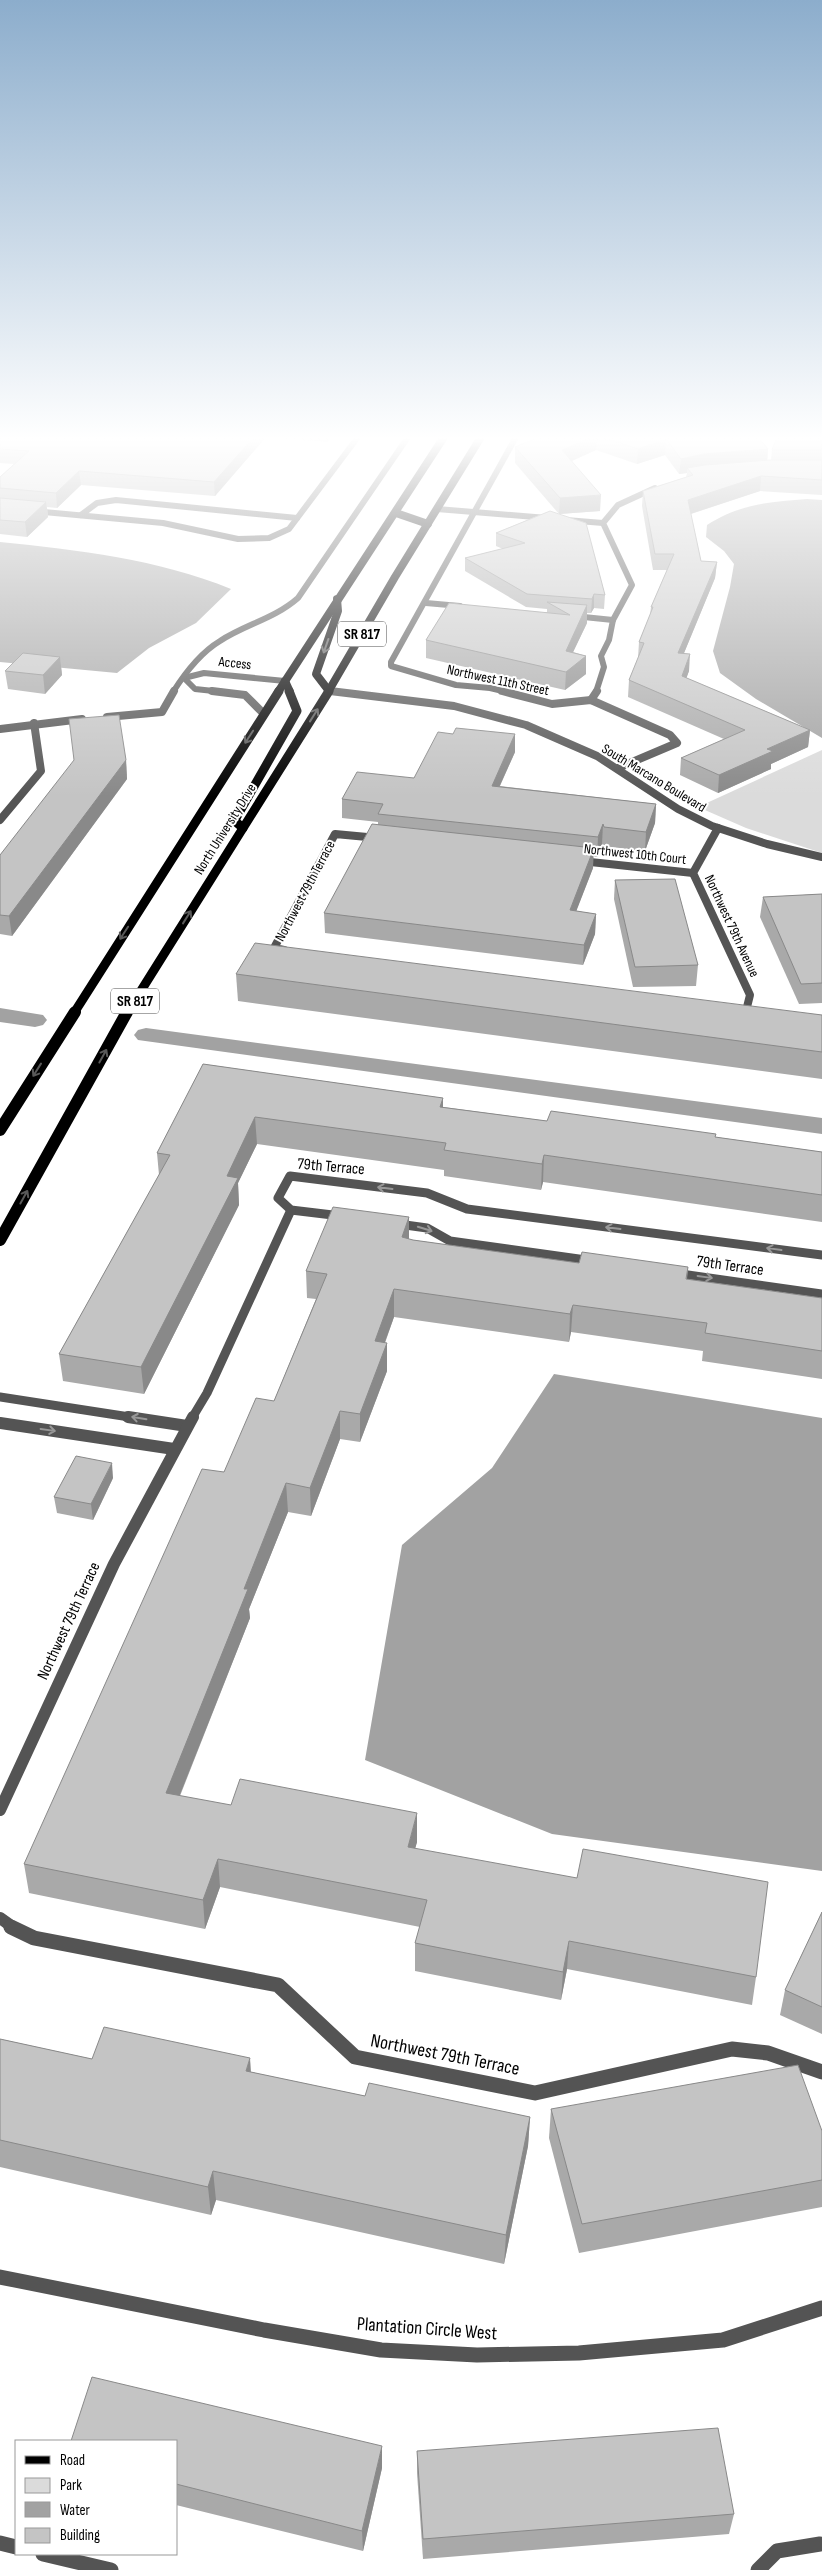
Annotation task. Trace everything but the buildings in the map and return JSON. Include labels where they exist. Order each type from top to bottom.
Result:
[{"type":"main road","name":"North University Drive","points":[[0,1130],[336,599],[365,557]]},
{"type":"main road","name":"North University Drive","points":[[0,1240],[128,1011],[328,691],[408,557]]},
{"type":"main road","points":[[328,691],[316,674],[338,611],[336,599]]},
{"type":"main road","points":[[243,828],[236,822],[236,818],[297,711],[285,681]]},
{"type":"street","name":"Access","points":[[103,717],[162,712],[167,700],[211,646],[273,619],[287,610],[298,598],[326,557]]},
{"type":"street","points":[[451,557],[426,603],[464,606]]},
{"type":"street","points":[[591,700],[598,688],[604,667],[601,656],[609,640],[613,620],[632,585],[619,557]]},
{"type":"street","name":"Northwest 11th Street","points":[[426,603],[391,662],[391,666],[456,684],[490,688],[552,704],[591,700],[670,735],[677,743],[618,768]]},
{"type":"street","points":[[567,616],[613,620]]},
{"type":"street","name":"Access","points":[[184,678],[204,673],[285,681]]},
{"type":"street","name":"Access","points":[[184,678],[195,689],[245,694],[264,714]]},
{"type":"street","name":"South Marcano Boulevard","points":[[328,691],[437,704],[502,717],[547,734],[618,768],[678,810],[718,828],[822,857]]},
{"type":"street","points":[[0,729],[34,723],[93,718]]},
{"type":"street","points":[[0,820],[40,771],[34,723]]},
{"type":"street","name":"Northwest 79th Avenue","points":[[718,828],[693,873],[750,995],[746,1011]]},
{"type":"street","name":"Northwest 79th Terrace","points":[[294,951],[274,948],[335,834],[384,839]]},
{"type":"street","name":"Northwest 10th Court","points":[[568,859],[693,873]]},
{"type":"street","points":[[736,1010],[755,1012]]},
{"type":"street","name":"79th Terrace","points":[[291,1210],[278,1198],[290,1176],[427,1193],[467,1209],[822,1256]]},
{"type":"street","points":[[291,1210],[349,1218]]},
{"type":"street","name":"Northwest 79th Terrace","points":[[0,1810],[114,1564],[174,1449],[207,1393],[291,1210]]},
{"type":"street","points":[[388,1223],[427,1228],[450,1241],[607,1263]]},
{"type":"street","name":"79th Terrace","points":[[666,1272],[822,1294]]},
{"type":"street","points":[[0,1397],[187,1426]]},
{"type":"street","points":[[0,1423],[174,1449]]},
{"type":"street","name":"Northwest 79th Terrace","points":[[0,1918],[34,1938],[278,1985],[355,2057],[535,2093],[732,2049],[768,2053],[804,2064],[822,2072]]},
{"type":"street","name":"Plantation Circle West","points":[[0,2277],[264,2330],[381,2350],[477,2355],[579,2352],[723,2340],[822,2308]]},
{"type":"street","points":[[0,2543],[15,2547]]},
{"type":"street","points":[[758,2570],[777,2552],[820,2544]]},
{"type":"street","points":[[47,2555],[111,2570]]},
{"type":"green space","points":[[822,750],[822,853],[746,828],[698,807]]},
{"type":"water","points":[[0,557],[117,557],[175,570],[231,589],[196,623],[149,648],[117,673],[0,662]]},
{"type":"water","points":[[729,557],[822,557],[822,738],[756,699],[720,673],[713,651],[730,587],[734,564]]},
{"type":"water","points":[[554,1374],[822,1418],[822,1871],[552,1834],[365,1760],[402,1545],[492,1468]]},
{"type":"waterway","points":[[0,1015],[35,1020]]},
{"type":"waterway","points":[[146,1035],[822,1126]]}]
